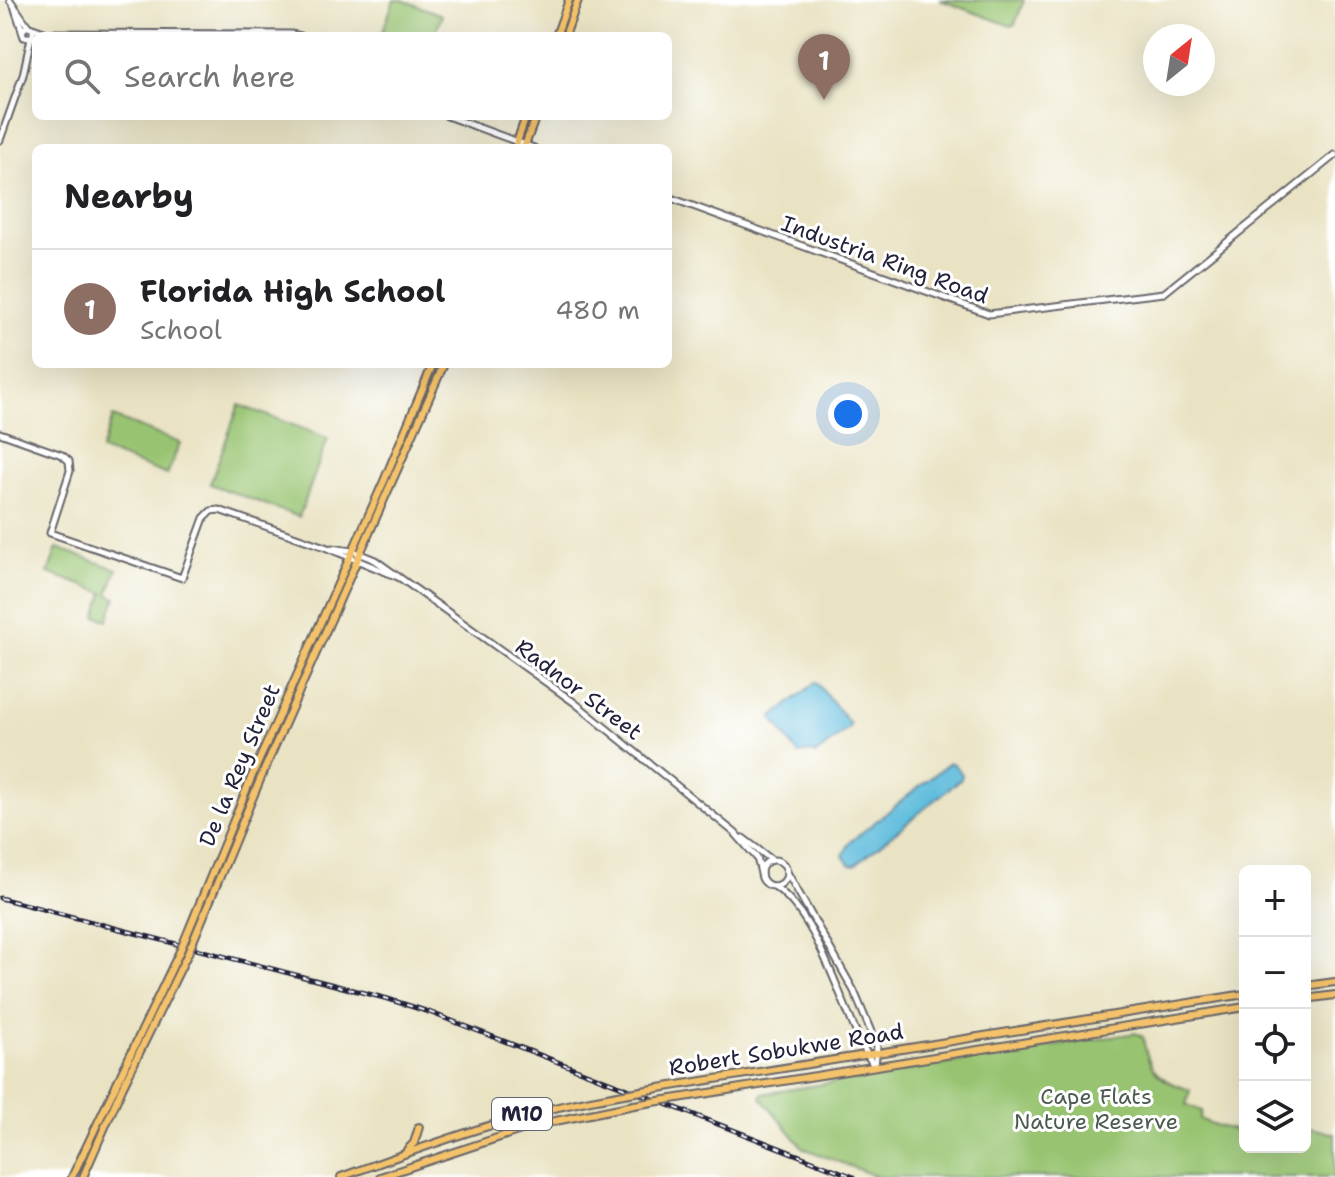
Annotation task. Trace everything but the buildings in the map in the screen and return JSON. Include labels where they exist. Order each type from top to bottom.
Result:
[{"type":"main road","points":[[557,32],[569,0]]},
{"type":"main road","points":[[566,32],[578,0]]},
{"type":"main road","points":[[516,144],[525,120]]},
{"type":"main road","points":[[526,144],[535,120]]},
{"type":"main road","name":"De la Rey Street","points":[[83,1177],[122,1088],[188,953],[431,368]]},
{"type":"main road","name":"De la Rey Street","points":[[72,1177],[180,951],[263,751],[442,368]]},
{"type":"main road","points":[[1311,985],[1335,982]]},
{"type":"main road","name":"Robert Sobukwe Road","points":[[341,1177],[519,1115],[659,1088],[1239,995]]},
{"type":"main road","points":[[1311,998],[1335,995]]},
{"type":"main road","name":"Robert Sobukwe Road","points":[[380,1177],[552,1120],[1239,1008]]},
{"type":"main road","points":[[398,1156],[414,1143],[419,1127]]},
{"type":"street","points":[[0,140],[26,60],[29,33],[12,3]]},
{"type":"street","points":[[457,120],[514,144]]},
{"type":"street","name":"Industria Ring Road","points":[[672,198],[989,314],[1164,293],[1335,155]]},
{"type":"street","name":"Radnor Street","points":[[0,433],[62,455],[70,464],[50,533],[182,578],[204,518],[214,510],[383,565],[575,703],[772,860]]},
{"type":"street","name":"Radnor Street","points":[[735,833],[754,854],[761,873]]},
{"type":"street","points":[[772,860],[782,863],[854,991],[877,1052],[874,1066],[821,949],[788,897],[765,882],[761,873],[764,865],[772,860]]},
{"type":"street","points":[[774,886],[783,881],[787,872]]},
{"type":"street","points":[[842,996],[854,991]]},
{"type":"green space","points":[[394,0],[403,0],[442,15],[436,32],[382,32]]},
{"type":"green space","points":[[940,0],[1024,0],[1015,24],[1011,26]]},
{"type":"green space","points":[[239,405],[328,438],[299,517],[210,484]]},
{"type":"green space","points":[[113,417],[180,443],[167,475],[101,450]]},
{"type":"green space","points":[[57,548],[117,569],[108,594],[116,598],[108,620],[96,616],[104,593],[48,573]]},
{"type":"green space","name":"Cape Flats Nature Reserve","points":[[1135,1033],[1143,1037],[1148,1058],[1156,1072],[1162,1078],[1190,1090],[1186,1105],[1202,1111],[1200,1119],[1239,1132],[1239,1153],[1311,1153],[1312,1128],[1335,1134],[1335,1177],[878,1177],[803,1148],[761,1097],[762,1094]]},
{"type":"water","points":[[816,682],[850,724],[849,728],[815,755],[813,752],[798,754],[772,718]]},
{"type":"water","points":[[949,763],[953,763],[962,774],[961,779],[855,865],[849,864],[843,856],[850,842]]},
{"type":"railway","points":[[0,898],[429,1012],[854,1177]]},
{"type":"place","name":"Florida High School","points":[[824,100]]}]
